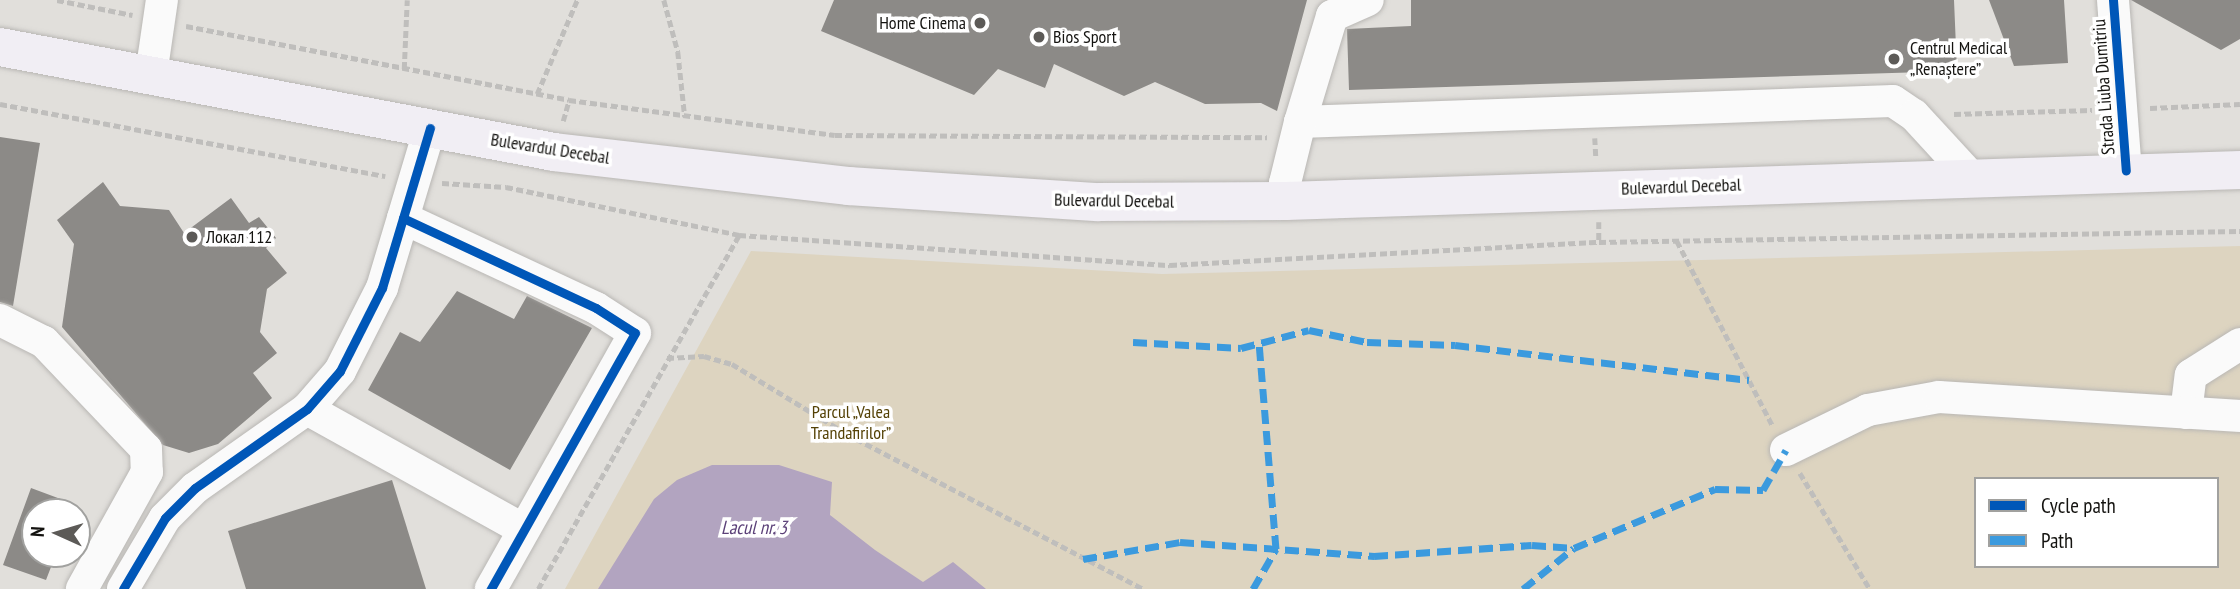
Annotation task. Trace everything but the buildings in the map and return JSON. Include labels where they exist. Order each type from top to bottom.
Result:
[{"type":"main road","name":"Bulevardul Decebal","points":[[0,47],[554,152],[848,186],[1098,202],[1286,201],[2126,171],[2240,170]]},
{"type":"street","points":[[1286,201],[1285,183],[1329,8],[1368,0]]},
{"type":"street","name":"Strada Liuba Dumitriu","points":[[2113,0],[2126,171]]},
{"type":"street","points":[[151,75],[160,10]]},
{"type":"street","points":[[1300,122],[1893,101],[1914,115],[1971,177]]},
{"type":"street","points":[[123,589],[165,519],[195,488],[307,409],[340,370],[370,319],[430,128]]},
{"type":"street","points":[[403,218],[596,308],[635,333],[491,589]]},
{"type":"street","points":[[0,320],[22,327],[62,360],[146,449],[148,472],[82,589]]},
{"type":"street","points":[[2186,413],[2191,375],[2240,344]]},
{"type":"street","points":[[1786,450],[1868,410],[1940,397],[2240,416]]},
{"type":"street","points":[[307,409],[524,530]]},
{"type":"path","points":[[57,0],[160,10],[404,69],[537,94],[685,117],[678,52],[664,0]]},
{"type":"path","points":[[404,69],[407,0]]},
{"type":"path","points":[[537,94],[577,0]]},
{"type":"path","points":[[538,589],[739,235]]},
{"type":"path","points":[[1677,241],[1786,450],[1870,589]]},
{"type":"path","points":[[667,358],[704,356],[732,364],[847,434],[1144,589]]},
{"type":"green space","name":"Parcul „Valea Trandafirilor”","points":[[2240,246],[2240,589],[565,589],[751,251],[1162,274]]},
{"type":"water","name":"Lacul nr. 3","points":[[712,465],[779,465],[832,482],[830,515],[875,550],[923,582],[953,562],[986,589],[598,589],[654,499],[677,480]]},
{"type":"marked path","points":[[1133,342],[1241,348],[1309,330],[1367,342],[1455,345],[1749,380]]},
{"type":"marked path","points":[[1253,589],[1276,549],[1259,344]]},
{"type":"marked path","points":[[1083,559],[1180,542],[1374,556],[1532,545],[1574,548],[1715,489],[1763,490],[1786,450]]},
{"type":"marked path","points":[[1523,589],[1574,548]]},
{"type":"cycle path","points":[[2113,0],[2126,171]]},
{"type":"cycle path","points":[[123,589],[165,518],[195,488],[307,409],[340,371],[382,288],[430,128]]},
{"type":"cycle path","points":[[403,218],[596,308],[635,333],[491,589]]},
{"type":"place","name":"Home Cinema","points":[[980,23]]},
{"type":"place","name":"Bios Sport","points":[[1039,37]]},
{"type":"place","name":"Centrul Medical „Renaștere”","points":[[1894,59]]},
{"type":"place","name":"Локал 112","points":[[192,237]]}]
